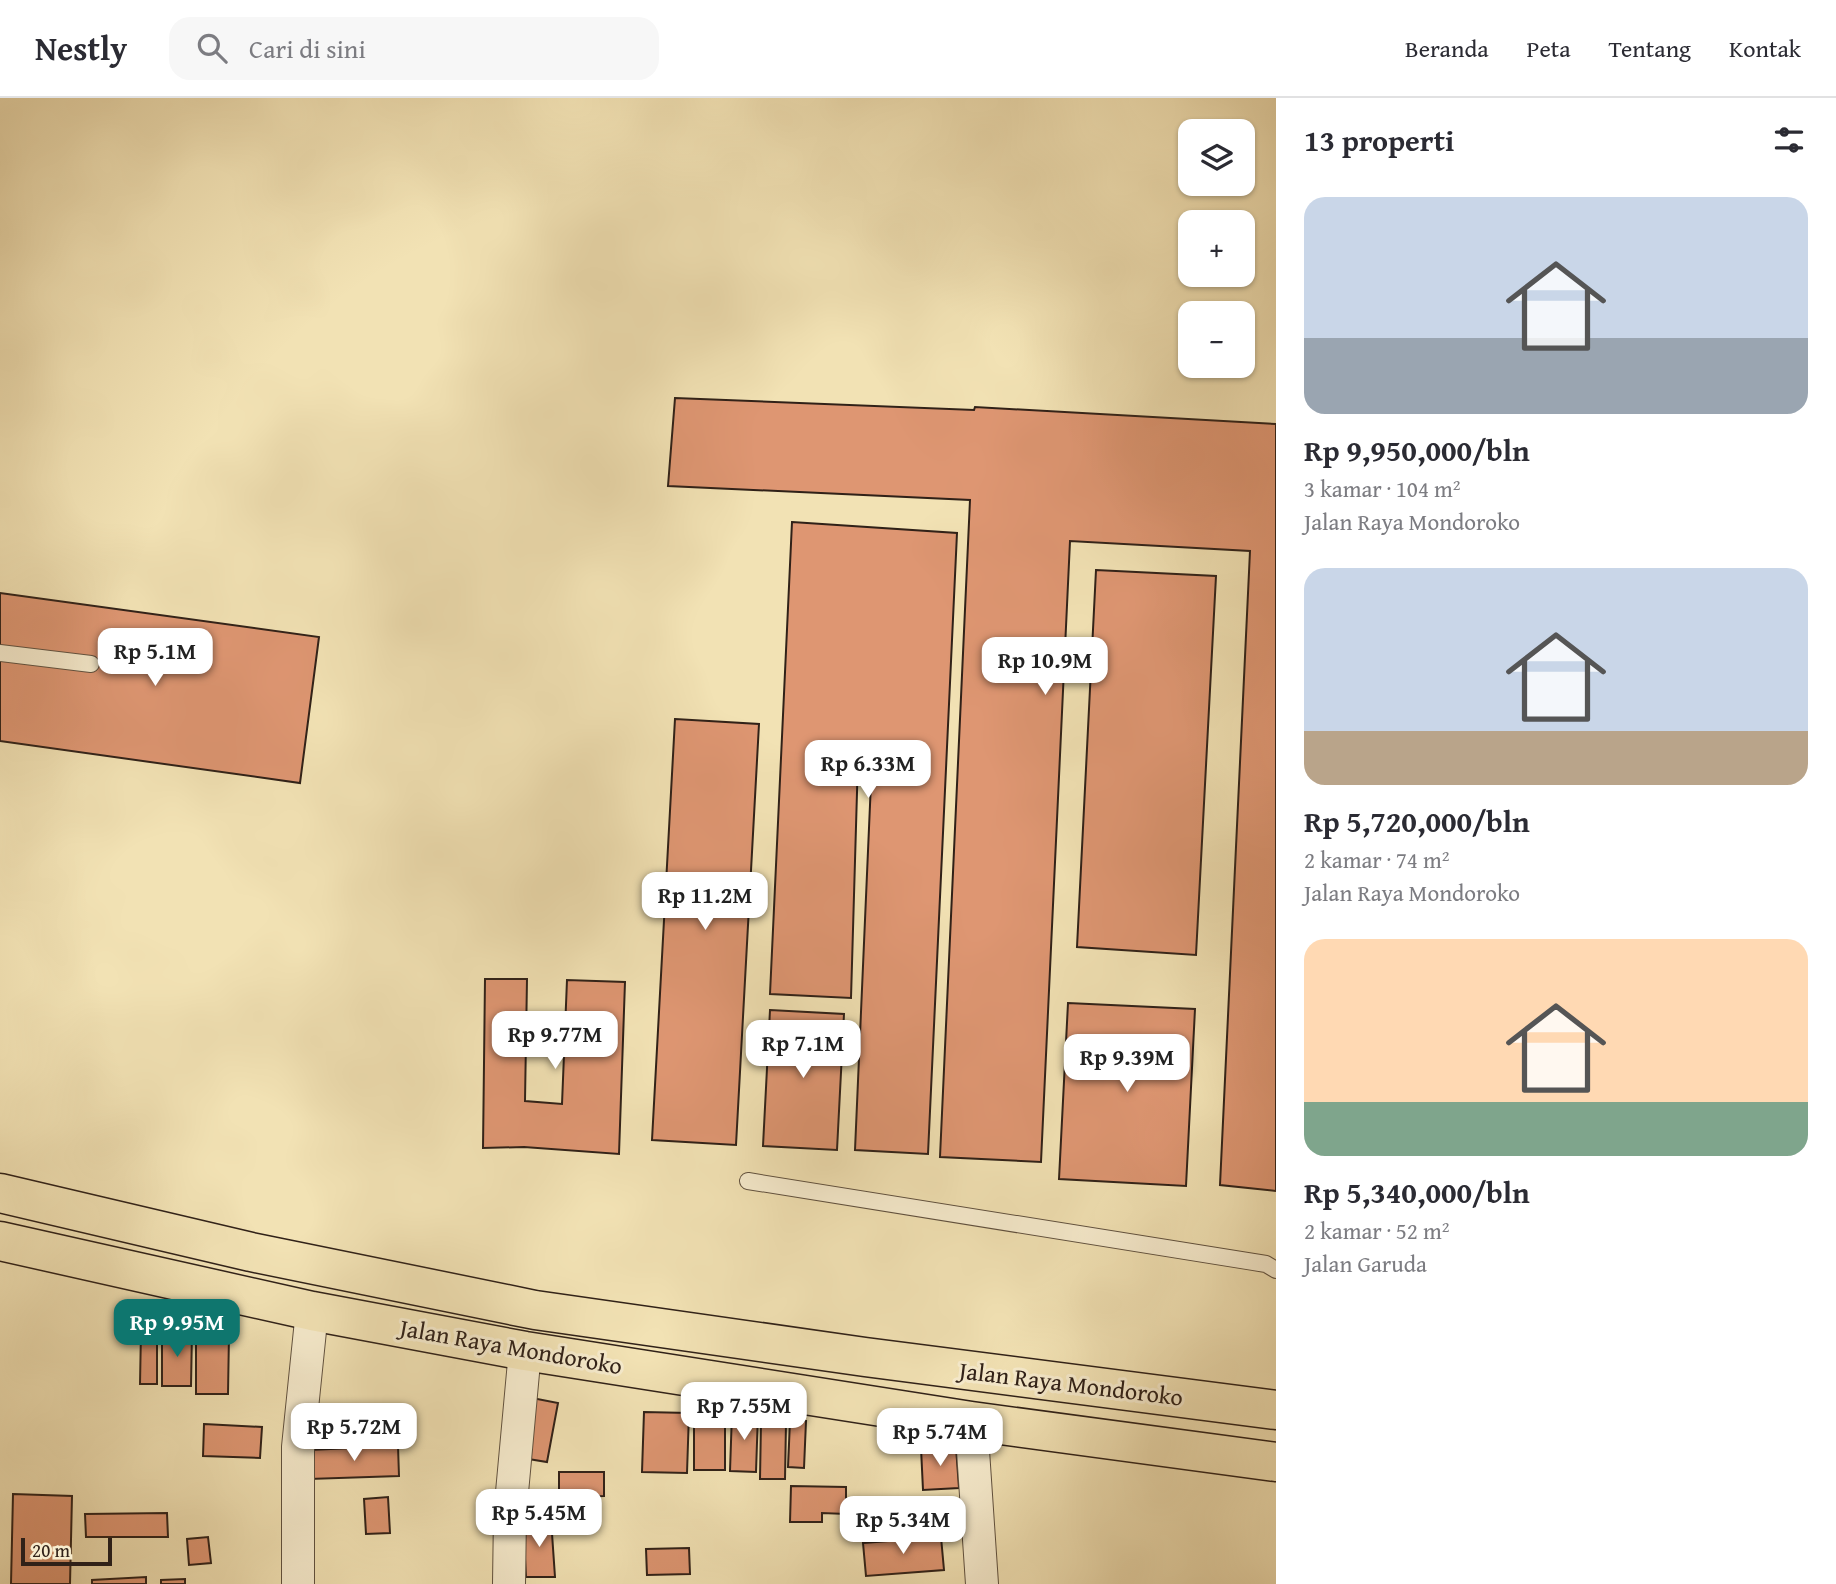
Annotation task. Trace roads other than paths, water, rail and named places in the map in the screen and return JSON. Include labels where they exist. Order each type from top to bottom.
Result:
[{"type":"highway","name":"Jalan Raya Mondoroko","points":[[0,1194],[251,1252],[535,1310],[865,1357],[1276,1410]]},
{"type":"highway","name":"Jalan Raya Mondoroko","points":[[0,1241],[312,1311],[525,1351],[971,1421],[1276,1462]]},
{"type":"street","points":[[298,1584],[298,1447],[312,1311]]},
{"type":"street","points":[[509,1584],[511,1500],[525,1351]]},
{"type":"street","points":[[971,1421],[982,1584]]},
{"type":"lane","points":[[0,653],[91,664]]},
{"type":"lane","points":[[748,1181],[1266,1264],[1276,1270]]}]
